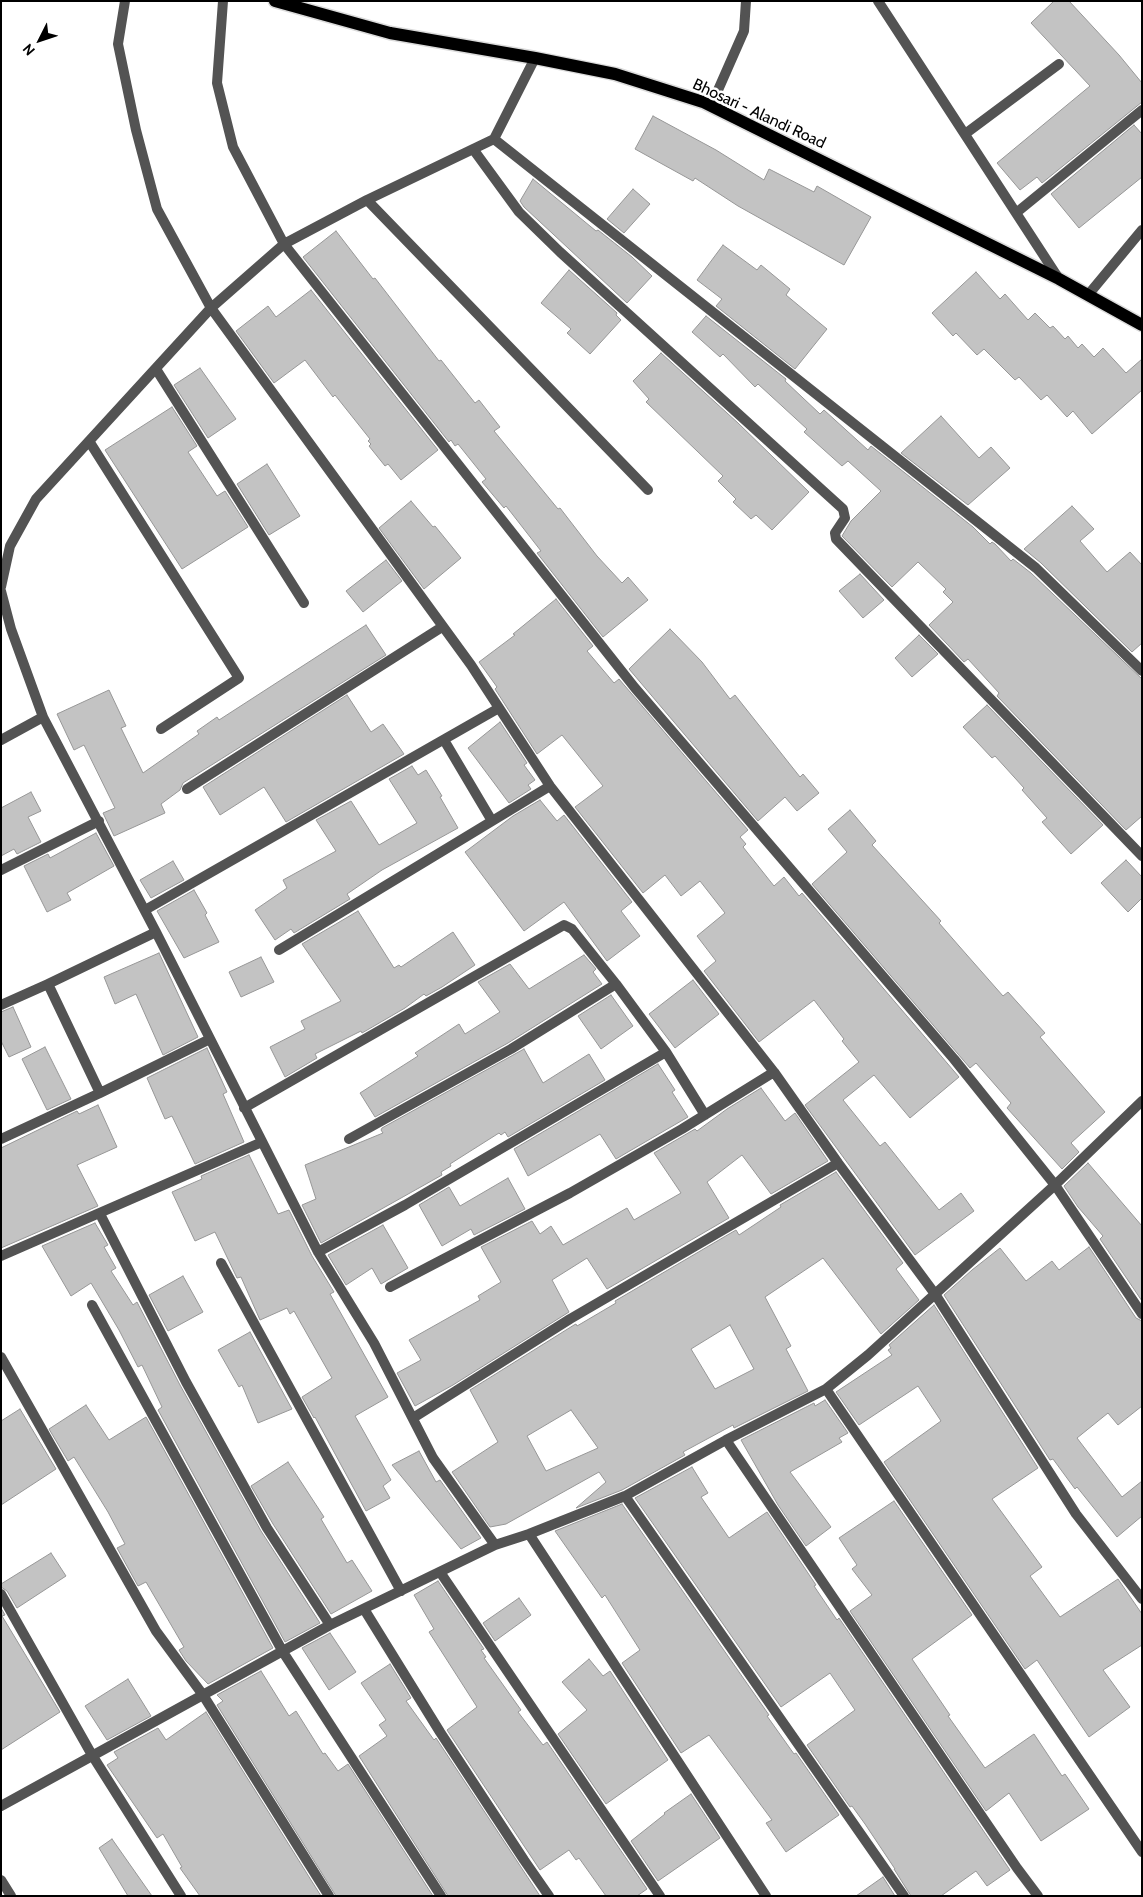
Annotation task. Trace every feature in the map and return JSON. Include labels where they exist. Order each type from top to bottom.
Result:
[{"type":"main road","name":"Bhosari - Alandi Road","points":[[275,1],[296,4],[390,32],[615,74],[703,102],[1059,279],[1142,325]]},
{"type":"street","points":[[125,1],[118,44],[136,130],[157,209],[211,308],[471,665],[550,786],[774,1072],[838,1163],[935,1294],[1076,1514],[1142,1599]]},
{"type":"street","points":[[223,1],[217,83],[232,147],[284,244],[635,688],[954,1059],[1054,1185],[1142,1314]]},
{"type":"street","points":[[712,106],[744,31],[746,1]]},
{"type":"street","points":[[878,1],[1059,279]]},
{"type":"street","points":[[1,587],[10,546],[36,499],[211,308],[284,244],[367,200],[494,139],[535,58]]},
{"type":"street","points":[[965,134],[1059,64]]},
{"type":"street","points":[[1016,212],[1142,110]]},
{"type":"street","points":[[494,139],[1036,568],[1142,671]]},
{"type":"street","points":[[474,149],[519,212],[560,252],[843,509],[845,518],[835,533],[836,539],[1142,856]]},
{"type":"street","points":[[367,200],[648,490]]},
{"type":"street","points":[[1088,296],[1142,230]]},
{"type":"street","points":[[156,369],[304,602]]},
{"type":"street","points":[[89,442],[239,678],[160,729]]},
{"type":"street","points":[[1,592],[11,630],[43,716],[145,910],[318,1252],[374,1343],[433,1458],[495,1545]]},
{"type":"street","points":[[187,789],[442,627]]},
{"type":"street","points":[[145,910],[499,708]]},
{"type":"street","points":[[1,740],[43,716]]},
{"type":"street","points":[[444,740],[492,821]]},
{"type":"street","points":[[279,950],[550,786]]},
{"type":"street","points":[[1,870],[98,821]]},
{"type":"street","points":[[244,1108],[560,926],[569,926],[616,984],[666,1052],[705,1115]]},
{"type":"street","points":[[1,1005],[156,932]]},
{"type":"street","points":[[48,984],[100,1093]]},
{"type":"street","points":[[348,1139],[510,1049],[616,984]]},
{"type":"street","points":[[1,1139],[210,1039]]},
{"type":"street","points":[[318,1252],[405,1205],[666,1052]]},
{"type":"street","points":[[390,1288],[570,1194],[774,1072]]},
{"type":"street","points":[[1,1806],[330,1625],[495,1545],[529,1534],[625,1496],[726,1440],[826,1389],[935,1294],[1142,1101]]},
{"type":"street","points":[[1,1256],[262,1142]]},
{"type":"street","points":[[413,1418],[570,1320],[838,1163]]},
{"type":"street","points":[[100,1214],[205,1417],[267,1528],[330,1625]]},
{"type":"street","points":[[221,1263],[401,1591]]},
{"type":"street","points":[[92,1305],[283,1652],[441,1896]]},
{"type":"street","points":[[1,1357],[156,1631],[203,1695],[329,1896]]},
{"type":"street","points":[[826,1389],[1142,1852]]},
{"type":"street","points":[[726,1440],[1011,1860],[1038,1896]]},
{"type":"street","points":[[625,1496],[904,1896]]},
{"type":"street","points":[[529,1534],[766,1896]]},
{"type":"street","points":[[440,1572],[660,1896]]},
{"type":"street","points":[[1,1594],[92,1755],[180,1896]]},
{"type":"street","points":[[364,1609],[445,1740],[549,1896]]},
{"type":"street","points":[[1,1880],[11,1896]]},
{"type":"building","points":[[1054,1],[1069,1],[1119,55],[1142,83],[1142,102],[1042,183],[1037,177],[1020,190],[997,163],[1090,86],[1031,23]]},
{"type":"building","points":[[653,116],[716,150],[764,180],[769,169],[814,192],[817,186],[871,217],[844,265],[738,206],[695,178],[693,181],[635,149]]},
{"type":"building","points":[[1134,125],[1142,134],[1142,177],[1079,228],[1051,194]]},
{"type":"building","points":[[533,179],[596,231],[598,230],[632,257],[652,276],[627,303],[524,207],[520,201]]},
{"type":"building","points":[[633,189],[650,204],[624,233],[607,219]]},
{"type":"building","points":[[336,231],[439,361],[441,360],[475,403],[479,400],[500,427],[494,431],[558,509],[560,508],[597,556],[622,583],[628,577],[648,600],[603,637],[537,553],[541,551],[506,506],[504,508],[482,482],[486,479],[458,444],[455,446],[451,440],[449,442],[303,257]]},
{"type":"building","points":[[723,245],[757,270],[761,265],[790,289],[786,295],[827,329],[795,369],[716,306],[722,299],[697,280]]},
{"type":"building","points":[[569,270],[617,313],[616,315],[621,320],[590,354],[567,333],[571,329],[541,303]]},
{"type":"building","points":[[976,272],[1000,299],[1005,294],[1028,320],[1035,313],[1050,328],[1053,326],[1065,339],[1068,336],[1078,348],[1082,344],[1094,357],[1103,348],[1126,373],[1142,359],[1142,390],[1092,434],[1073,411],[1067,417],[1047,395],[1041,400],[1019,377],[1015,380],[984,349],[977,355],[956,333],[953,336],[932,313]]},
{"type":"building","points":[[311,290],[438,450],[401,480],[388,464],[385,466],[369,446],[371,444],[368,441],[370,439],[335,395],[333,397],[305,360],[274,383],[236,331],[268,306],[276,317]]},
{"type":"building","points":[[706,316],[786,379],[785,381],[820,414],[824,410],[868,450],[871,446],[973,527],[990,544],[992,542],[995,544],[1011,561],[1013,559],[1031,573],[1142,679],[1142,816],[1126,830],[997,696],[999,693],[968,659],[964,662],[929,625],[953,602],[943,592],[946,589],[918,562],[892,587],[842,536],[851,521],[881,491],[848,461],[842,466],[804,432],[807,429],[758,384],[755,387],[723,354],[720,357],[692,332]]},
{"type":"building","points":[[661,353],[738,423],[809,492],[772,530],[756,515],[751,519],[733,502],[736,499],[718,481],[723,476],[646,402],[649,399],[633,381]]},
{"type":"building","points":[[200,368],[236,419],[208,438],[174,385]]},
{"type":"building","points":[[172,407],[197,446],[188,452],[217,496],[225,491],[248,527],[182,569],[105,450]]},
{"type":"building","points":[[941,416],[979,458],[991,447],[1010,468],[968,505],[901,453]]},
{"type":"building","points":[[267,464],[300,516],[269,535],[237,484]]},
{"type":"building","points":[[411,501],[433,527],[435,526],[461,558],[424,589],[379,528]]},
{"type":"building","points":[[1072,506],[1094,529],[1080,541],[1107,572],[1130,552],[1142,565],[1142,643],[1132,652],[1041,563],[1024,549]]},
{"type":"building","points":[[386,560],[402,581],[363,612],[346,591]]},
{"type":"building","points":[[860,574],[884,600],[863,618],[839,591]]},
{"type":"building","points":[[556,599],[593,646],[587,651],[614,683],[619,679],[748,830],[740,837],[746,844],[743,847],[774,886],[784,877],[799,896],[802,893],[959,1077],[910,1118],[874,1075],[843,1100],[880,1146],[885,1142],[939,1210],[961,1193],[974,1211],[915,1255],[805,1105],[859,1062],[842,1041],[844,1039],[814,1000],[759,1042],[704,971],[716,961],[697,936],[725,913],[700,881],[681,896],[665,875],[643,893],[575,807],[603,786],[562,735],[537,754],[495,689],[497,687],[479,662],[515,635],[513,634]]},
{"type":"building","points":[[366,625],[386,655],[183,783],[180,790],[161,804],[165,813],[114,836],[103,813],[115,808],[84,745],[74,750],[57,714],[109,690],[126,726],[121,728],[143,773],[199,734],[197,731],[217,717],[219,720]]},
{"type":"building","points":[[670,629],[702,662],[730,699],[735,695],[800,777],[803,774],[819,793],[797,811],[785,797],[758,821],[629,669]]},
{"type":"building","points":[[919,635],[938,654],[912,677],[895,658]]},
{"type":"building","points":[[347,695],[371,732],[383,724],[404,754],[286,822],[264,787],[220,815],[203,787]]},
{"type":"building","points":[[987,705],[1103,825],[1071,854],[1042,822],[1047,818],[1022,790],[1024,788],[995,756],[992,758],[963,727]]},
{"type":"building","points":[[500,722],[527,763],[524,765],[535,780],[528,785],[531,789],[509,803],[468,748]]},
{"type":"building","points":[[412,766],[418,775],[426,770],[458,828],[382,870],[347,894],[350,899],[294,933],[291,929],[275,940],[255,910],[287,888],[283,880],[336,851],[316,820],[351,801],[379,845],[417,823],[389,779]]},
{"type":"building","points":[[31,792],[41,811],[28,817],[41,842],[17,854],[14,849],[1,856],[1,808]]},
{"type":"building","points":[[540,800],[557,821],[564,815],[632,902],[621,911],[640,936],[607,961],[564,902],[524,931],[465,852],[513,816]]},
{"type":"building","points":[[850,810],[876,841],[872,845],[941,921],[939,923],[1003,996],[1008,992],[1045,1033],[1040,1037],[1105,1112],[1071,1143],[1079,1152],[1062,1169],[1007,1108],[1011,1103],[976,1063],[970,1068],[812,884],[847,852],[828,829]]},
{"type":"building","points":[[96,833],[114,866],[67,893],[71,900],[47,912],[24,866],[48,854],[50,858]]},
{"type":"building","points":[[1126,860],[1142,877],[1142,898],[1128,912],[1101,883]]},
{"type":"building","points":[[173,861],[184,880],[151,898],[140,880]]},
{"type":"building","points":[[194,890],[207,913],[205,915],[219,942],[184,958],[157,911]]},
{"type":"building","points":[[358,911],[394,968],[399,965],[401,967],[453,932],[475,965],[442,987],[426,996],[424,994],[405,1008],[362,1033],[361,1031],[315,1054],[317,1058],[285,1077],[270,1047],[305,1029],[301,1021],[341,1001],[302,944]]},
{"type":"building","points":[[159,953],[198,1037],[163,1055],[136,994],[115,1004],[104,977]]},
{"type":"building","points":[[584,955],[596,969],[593,972],[602,984],[508,1043],[375,1117],[360,1093],[418,1056],[415,1053],[459,1024],[465,1034],[500,1012],[478,982],[510,964],[529,989]]},
{"type":"building","points":[[261,957],[274,982],[241,997],[229,972]]},
{"type":"building","points":[[693,980],[719,1014],[675,1048],[649,1014]]},
{"type":"building","points":[[611,995],[633,1026],[601,1049],[578,1016]]},
{"type":"building","points":[[13,1007],[31,1047],[9,1057],[1,1041],[1,1012]]},
{"type":"building","points":[[45,1047],[71,1099],[47,1110],[22,1059]]},
{"type":"building","points":[[207,1048],[227,1092],[223,1094],[244,1142],[195,1164],[172,1116],[165,1119],[147,1078]]},
{"type":"building","points":[[524,1049],[543,1083],[589,1054],[605,1080],[508,1137],[505,1132],[501,1135],[499,1133],[450,1164],[451,1166],[441,1172],[442,1175],[321,1243],[302,1205],[316,1199],[305,1165],[383,1133],[382,1128]]},
{"type":"building","points":[[658,1064],[675,1090],[672,1092],[688,1117],[616,1159],[600,1134],[528,1176],[514,1149]]},
{"type":"building","points":[[761,1088],[785,1121],[795,1113],[828,1161],[771,1194],[742,1155],[707,1182],[729,1218],[607,1289],[587,1258],[552,1280],[569,1312],[453,1385],[415,1406],[397,1373],[421,1360],[409,1340],[480,1300],[478,1296],[501,1282],[481,1247],[532,1221],[540,1234],[551,1226],[563,1245],[627,1208],[634,1220],[681,1193],[654,1153],[695,1129],[697,1131],[727,1109]]},
{"type":"building","points":[[98,1105],[117,1147],[77,1165],[98,1206],[1,1248],[1,1148],[77,1111],[79,1114]]},
{"type":"building","points":[[249,1155],[278,1214],[289,1210],[312,1256],[334,1292],[330,1294],[388,1397],[355,1416],[391,1480],[383,1486],[390,1498],[366,1511],[315,1417],[302,1397],[332,1378],[294,1311],[290,1314],[287,1308],[260,1320],[241,1277],[237,1278],[215,1232],[195,1241],[172,1192],[202,1179],[201,1176]]},
{"type":"building","points":[[1088,1163],[1142,1226],[1142,1301],[1100,1239],[1103,1236],[1078,1207],[1064,1186]]},
{"type":"building","points":[[836,1172],[903,1263],[896,1269],[919,1300],[881,1334],[823,1258],[765,1297],[791,1346],[786,1349],[808,1391],[734,1428],[733,1425],[683,1452],[685,1455],[622,1490],[576,1508],[606,1482],[599,1472],[506,1524],[490,1527],[452,1472],[498,1442],[470,1390],[574,1325],[576,1324],[577,1326],[616,1303],[615,1301],[736,1230],[739,1235],[781,1207],[780,1205]],"holes":[[[730,1325],[754,1369],[715,1389],[691,1349]],[[571,1410],[598,1448],[546,1471],[527,1436]]]},
{"type":"building","points":[[508,1178],[525,1209],[474,1235],[471,1229],[442,1246],[419,1205],[449,1187],[460,1206]]},
{"type":"building","points":[[95,1223],[108,1245],[104,1247],[116,1268],[111,1271],[133,1305],[137,1302],[180,1385],[261,1531],[320,1623],[285,1642],[158,1410],[162,1407],[142,1365],[138,1367],[91,1283],[71,1296],[42,1246]]},
{"type":"building","points":[[383,1225],[408,1268],[381,1284],[372,1268],[346,1285],[328,1255]]},
{"type":"building","points":[[1089,1247],[1136,1318],[1142,1321],[1142,1406],[1118,1425],[1108,1413],[1077,1438],[1122,1497],[1142,1481],[1142,1516],[1117,1537],[1077,1487],[1075,1489],[1053,1459],[1050,1460],[944,1295],[1000,1248],[1026,1281],[1052,1261],[1059,1270]]},
{"type":"building","points":[[183,1276],[203,1312],[168,1331],[149,1295]]},
{"type":"building","points":[[934,1305],[1038,1468],[992,1499],[1042,1567],[1030,1576],[1060,1617],[1118,1579],[1142,1614],[1142,1645],[1103,1670],[1130,1707],[1089,1737],[1037,1660],[1025,1669],[884,1462],[941,1421],[918,1386],[859,1425],[836,1392],[892,1355],[888,1350],[891,1348],[889,1345]]},
{"type":"building","points":[[250,1332],[292,1409],[258,1423],[242,1385],[239,1387],[218,1350]]},
{"type":"building","points":[[825,1400],[848,1433],[839,1438],[842,1442],[790,1472],[831,1527],[806,1546],[778,1505],[741,1440],[814,1403],[815,1406]]},
{"type":"building","points":[[86,1405],[109,1440],[146,1417],[273,1648],[208,1684],[186,1661],[179,1650],[184,1647],[146,1582],[138,1586],[117,1548],[125,1544],[108,1512],[74,1457],[68,1461],[49,1429]]},
{"type":"building","points":[[20,1409],[56,1469],[1,1505],[1,1421]]},
{"type":"building","points":[[419,1451],[436,1482],[440,1480],[481,1538],[461,1549],[392,1465]]},
{"type":"building","points":[[288,1462],[324,1517],[321,1519],[347,1563],[352,1560],[372,1591],[331,1614],[251,1486]]},
{"type":"building","points":[[692,1467],[708,1493],[701,1497],[729,1538],[767,1512],[837,1620],[839,1618],[1010,1870],[987,1886],[976,1871],[941,1896],[911,1896],[865,1824],[852,1806],[850,1807],[807,1745],[855,1710],[830,1673],[781,1707],[635,1498]]},
{"type":"building","points":[[894,1501],[972,1615],[912,1659],[950,1715],[948,1716],[985,1768],[1034,1734],[1062,1776],[1065,1774],[1089,1809],[1041,1841],[1009,1793],[986,1811],[850,1611],[872,1595],[852,1569],[857,1565],[839,1538]]},
{"type":"building","points":[[622,1504],[769,1715],[767,1716],[794,1754],[796,1753],[839,1815],[786,1852],[766,1823],[772,1820],[709,1735],[681,1753],[622,1663],[640,1650],[605,1595],[602,1598],[555,1531]]},
{"type":"building","points":[[51,1553],[66,1576],[17,1608],[7,1591],[1,1587],[1,1584]]},
{"type":"building","points":[[438,1581],[484,1649],[481,1650],[486,1657],[484,1658],[521,1710],[518,1712],[543,1745],[547,1742],[647,1889],[637,1896],[606,1896],[579,1858],[576,1860],[569,1850],[540,1870],[447,1730],[477,1707],[429,1632],[434,1629],[414,1595]]},
{"type":"building","points":[[519,1598],[531,1615],[495,1641],[483,1623]]},
{"type":"building","points":[[1,1608],[5,1615],[2,1616],[60,1712],[1,1750]]},
{"type":"building","points":[[330,1633],[356,1672],[329,1690],[302,1648]]},
{"type":"building","points":[[589,1659],[603,1676],[610,1671],[668,1760],[606,1804],[558,1734],[587,1710],[562,1682]]},
{"type":"building","points":[[390,1664],[411,1698],[406,1701],[434,1740],[436,1738],[540,1896],[448,1896],[359,1756],[387,1736],[379,1725],[386,1720],[361,1683]]},
{"type":"building","points":[[261,1671],[289,1716],[296,1711],[323,1754],[325,1753],[338,1771],[348,1764],[433,1896],[336,1896],[217,1705],[223,1701],[217,1695]]},
{"type":"building","points":[[128,1679],[151,1716],[107,1740],[85,1706]]},
{"type":"building","points":[[206,1712],[321,1896],[200,1896],[180,1868],[182,1867],[163,1834],[157,1838],[107,1765],[118,1758],[114,1752],[158,1728],[166,1740]]},
{"type":"building","points":[[691,1794],[720,1838],[658,1881],[631,1841],[664,1813]]},
{"type":"building","points":[[112,1839],[152,1896],[128,1896],[99,1848]]},
{"type":"building","points":[[883,1877],[895,1896],[856,1896]]}]
